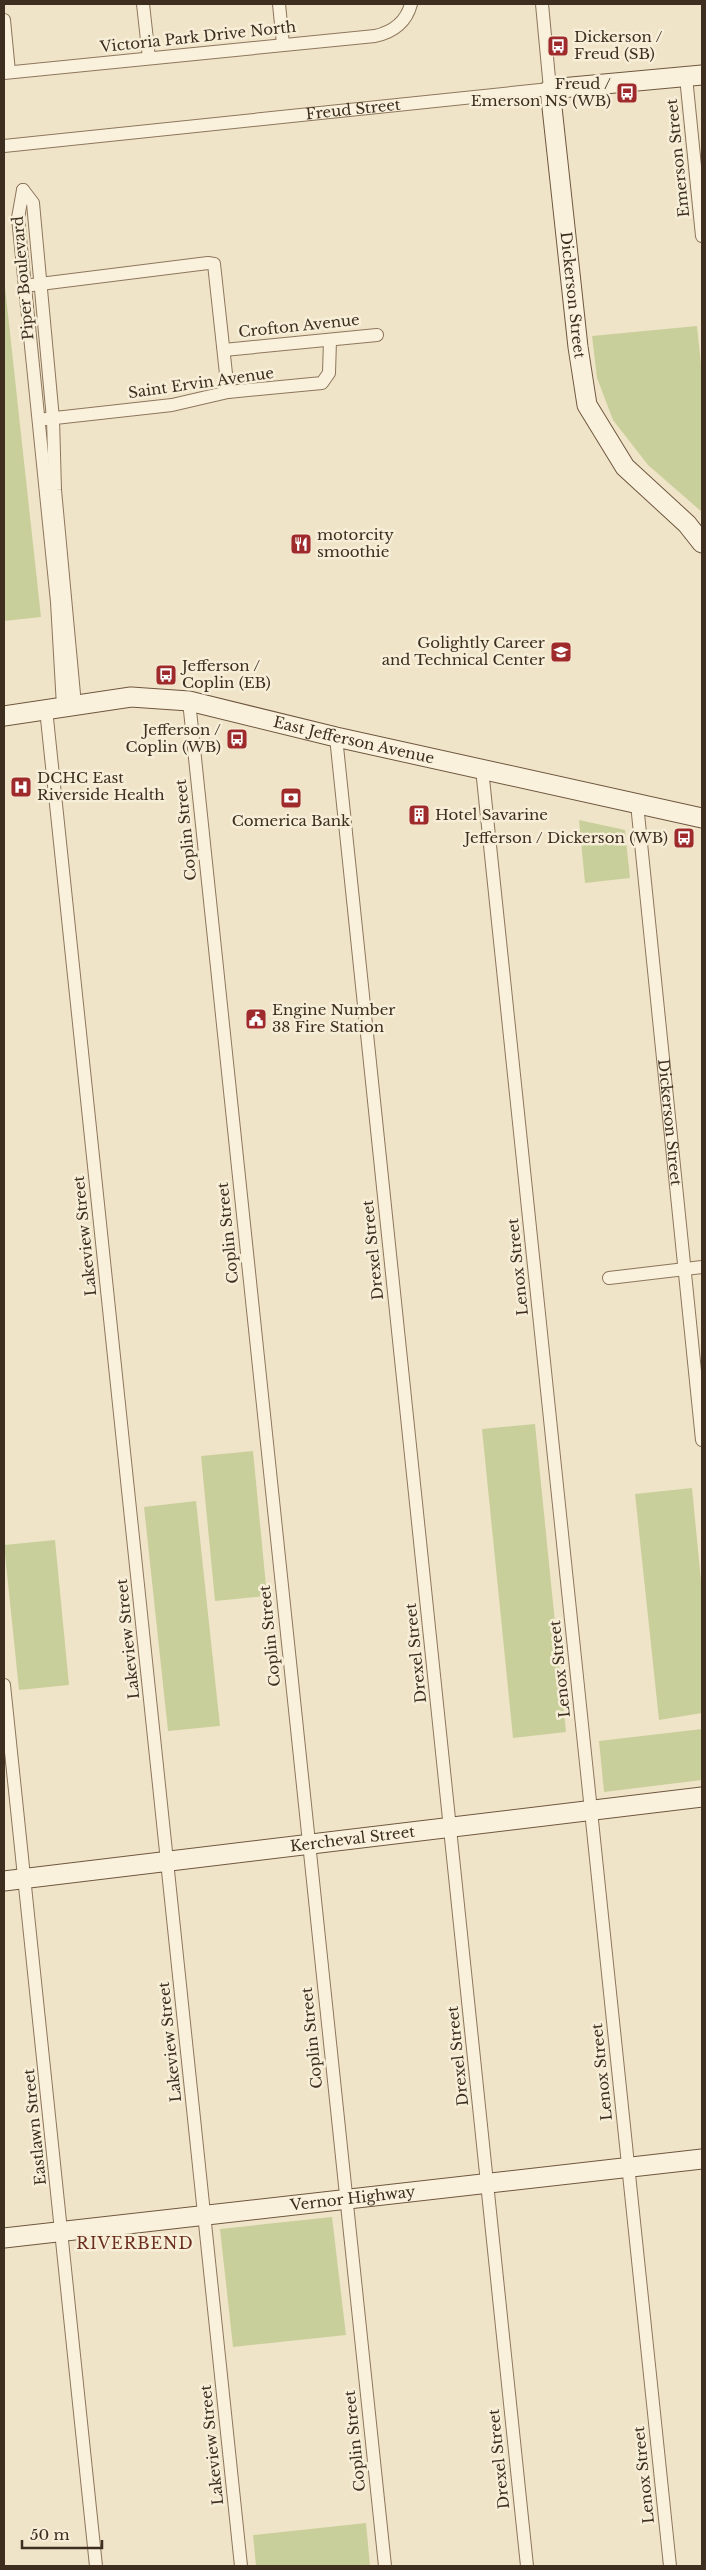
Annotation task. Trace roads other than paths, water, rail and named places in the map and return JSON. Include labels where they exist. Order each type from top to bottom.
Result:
[{"type":"street","points":[[143,4],[149,58]]},
{"type":"street","points":[[279,4],[283,44]]},
{"type":"street","name":"Victoria Park Drive North","points":[[7,72],[375,36],[394,29],[406,16],[411,4]]},
{"type":"street","name":"Dickerson Street","points":[[542,4],[578,347],[587,405],[625,467],[687,524],[702,543]]},
{"type":"street","points":[[4,20],[7,72]]},
{"type":"street","name":"Freud Street","points":[[4,146],[550,88],[694,76]]},
{"type":"street","name":"Emerson Street","points":[[694,76],[702,236]]},
{"type":"street","name":"Piper Boulevard","points":[[23,190],[33,203],[53,419],[61,707],[57,602],[18,218],[23,190]]},
{"type":"street","points":[[26,285],[40,285],[208,263],[214,264],[228,392]]},
{"type":"street","name":"Crofton Avenue","points":[[224,350],[377,335]]},
{"type":"street","name":"Saint Ervin Avenue","points":[[38,420],[172,405],[228,392],[322,383],[329,373],[330,340]]},
{"type":"street","name":"East Jefferson Avenue","points":[[4,716],[131,697],[189,701],[336,737],[702,818]]},
{"type":"street","name":"Coplin Street","points":[[189,701],[384,2566]]},
{"type":"street","name":"Lakeview Street","points":[[61,707],[167,1860],[241,2566]]},
{"type":"street","name":"Drexel Street","points":[[336,737],[526,2566]]},
{"type":"street","name":"Lenox Street","points":[[482,769],[670,2566]]},
{"type":"street","name":"Dickerson Street","points":[[637,804],[702,1440]]},
{"type":"street","points":[[609,1278],[702,1267]]},
{"type":"street","name":"Eastlawn Street","points":[[4,1685],[63,2231],[96,2566]]},
{"type":"street","name":"Kercheval Street","points":[[4,1880],[702,1797]]},
{"type":"street","name":"Vernor Highway","points":[[4,2238],[702,2159]]},
{"type":"place","name":"Dickerson / Freud (SB)","points":[[558,46]]},
{"type":"place","name":"Freud / Emerson NS (WB)","points":[[627,93]]},
{"type":"place","name":"motorcity smoothie","points":[[301,544]]},
{"type":"place","name":"Golightly Career and Technical Center","points":[[561,652]]},
{"type":"place","name":"Jefferson / Coplin (EB)","points":[[166,675]]},
{"type":"place","name":"Jefferson / Coplin (WB)","points":[[237,739]]},
{"type":"place","name":"DCHC East Riverside Health","points":[[21,787]]},
{"type":"place","name":"Comerica Bank","points":[[291,798]]},
{"type":"place","name":"Hotel Savarine","points":[[419,815]]},
{"type":"place","name":"Jefferson / Dickerson (WB)","points":[[684,838]]},
{"type":"place","name":"Engine Number 38 Fire Station","points":[[256,1019]]},
{"type":"district","name":"RIVERBEND","points":[[135,2243]]}]
